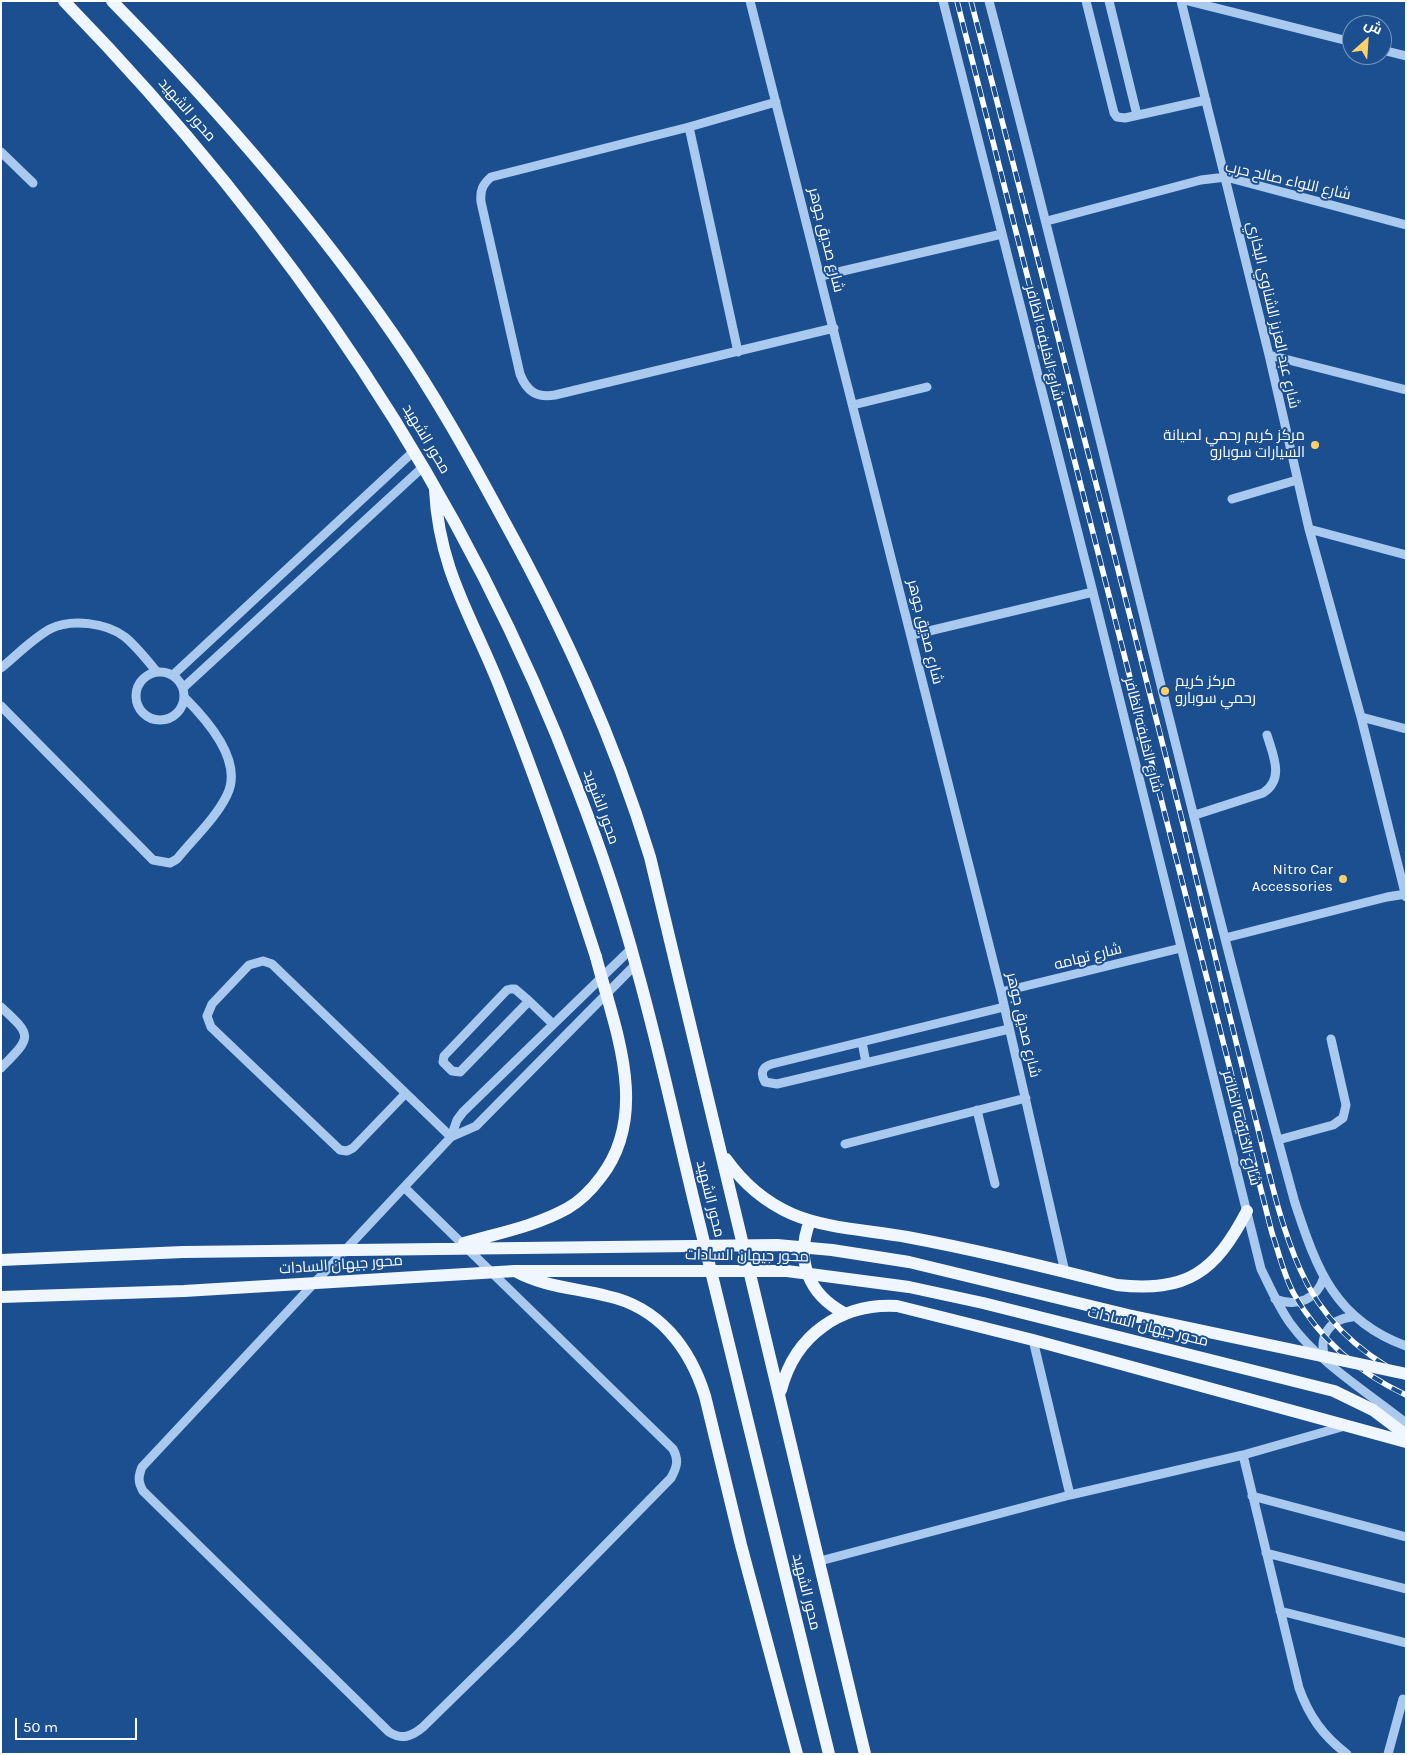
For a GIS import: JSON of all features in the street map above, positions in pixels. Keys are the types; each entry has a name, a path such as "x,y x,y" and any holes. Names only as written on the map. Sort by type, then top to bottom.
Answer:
{"main road":[{"name":"محور الشهيد","path":"64,1 148,90 245,205 279,249 365,371 435,485 498,604 552,725 600,850 636,964 829,1754"},
{"name":"محور الشهيد","path":"112,1 186,80 320,236 394,334 460,438 537,581 585,679 637,814 650,857 723,1154 865,1754"},
{"path":"435,485 439,527 448,568 500,686 533,770 596,957 626,1077 627,1101 624,1125 618,1148 607,1169 590,1191 569,1207 543,1220 446,1248"},
{"path":"723,1154 739,1176 759,1195 792,1214 810,1220 907,1237 1117,1285 1145,1288 1173,1285 1196,1274 1217,1258 1233,1237 1247,1211"},
{"path":"810,1220 803,1244 805,1268 809,1280 824,1300 844,1314"},
{"name":"محور جيهان السادات","path":"1,1260 183,1252 777,1244 909,1262 1128,1315 1406,1374"},
{"path":"515,1271 548,1285 621,1300 654,1318 672,1333 687,1352 698,1374 710,1416 741,1545 798,1754"},
{"name":"محور جيهان السادات","path":"1,1297 184,1291 515,1271 787,1271 839,1276 909,1287 992,1305 1334,1391 1372,1410 1406,1435"},
{"path":"780,1393 790,1364 807,1339 818,1329 844,1314 870,1307 897,1306 1032,1340 1406,1442"}],"street":[{"name":"شارع صديق جوهر","path":"750,1 1001,992 1065,1272"},
{"name":"شارع الخليفه الظافر","path":"942,1 1093,592 1260,1269 1290,1323 1325,1359 1406,1423"},
{"name":"شارع الخليفه الظافر","path":"989,1 1047,221 1225,938 1278,1140 1309,1246 1324,1277 1352,1317 1373,1332 1406,1346"},
{"path":"1086,1 1114,113 1121,118 1206,100"},
{"path":"1109,1 1137,115"},
{"name":"شارع عبد العزيز الشناوي البخاري","path":"1181,1 1269,355 1309,530 1361,717 1406,895"},
{"path":"1188,1 1342,40"},
{"path":"1392,52 1406,56"},
{"path":"776,102 689,128 491,177 484,183 480,192 520,374 524,385 532,394 544,397 555,396 834,328"},
{"path":"689,128 738,352"},
{"path":"1,152 33,183"},
{"name":"شارع اللواء صالح حرب","path":"1047,221 1201,180 1226,178 1406,225"},
{"path":"821,276 1002,234"},
{"path":"1269,355 1406,390"},
{"path":"853,405 928,387"},
{"path":"173,675 414,451"},
{"path":"183,688 424,466"},
{"path":"1232,499 1297,480"},
{"path":"1309,530 1406,555"},
{"path":"912,635 1093,592"},
{"path":"1,668 52,628 69,624 88,624 111,630 124,636 157,672"},
{"path":"157,672 173,675 183,688 184,698 181,709 173,717 163,720 152,719 143,714 137,704 135,693 139,683 146,675 157,672"},
{"path":"1,706 154,860 162,863 177,859 221,806 228,794 231,783 231,771 220,739 209,723 184,698"},
{"path":"1361,717 1406,729"},
{"path":"1194,815 1263,793 1270,789 1276,776 1267,735"},
{"path":"1225,938 1387,897 1406,895"},
{"name":"شارع تهامه","path":"1001,992 1181,948"},
{"path":"451,1138 453,1128 463,1112 631,949"},
{"path":"405,1094 353,1148 340,1150 211,1027 208,1022 209,1010 249,965 256,961 272,964 451,1138"},
{"path":"405,1188 673,1449 677,1457 677,1467 664,1485 501,1651 423,1727 406,1738 397,1737 389,1732 185,1533 143,1491 138,1475 142,1467 451,1138 476,1126 636,964"},
{"path":"528,1002 460,1072 454,1073 444,1064 443,1059 446,1053 507,990 515,989 553,1024"},
{"path":"1,1007 23,1028 26,1035 24,1043 1,1068"},
{"path":"1004,1007 766,1066 762,1077 765,1082 776,1084 1009,1029"},
{"path":"1278,1140 1333,1125 1343,1118 1346,1105 1331,1039"},
{"path":"862,1042 866,1063"},
{"path":"845,1144 1026,1098"},
{"path":"977,1110 995,1184"},
{"path":"1275,1299 1291,1303 1307,1300 1320,1290 1324,1277"},
{"path":"1325,1359 1322,1342 1329,1326 1344,1318 1352,1317"},
{"path":"1032,1340 1070,1495"},
{"path":"820,1561 1070,1495 1243,1455 1347,1425"},
{"path":"1243,1455 1280,1611 1305,1704 1322,1732 1346,1754"},
{"path":"1252,1496 1406,1537"},
{"path":"1266,1553 1406,1589"},
{"path":"1280,1611 1406,1643"},
{"path":"1388,1754 1403,1699"}],"railway":[{"path":"957,1 1272,1233 1287,1280 1304,1311 1342,1354 1372,1376 1406,1395"},
{"path":"971,1 1158,725 1280,1215 1300,1269 1309,1287 1330,1318 1357,1345 1406,1377"}],"place":[{"name":"مركز كريم رحمي لصيانة السيارات سوبارو","path":"1315,445"},
{"name":"مركز كريم رحمي سوبارو","path":"1165,691"},
{"name":"Nitro Car Accessories","path":"1343,879"}]}
